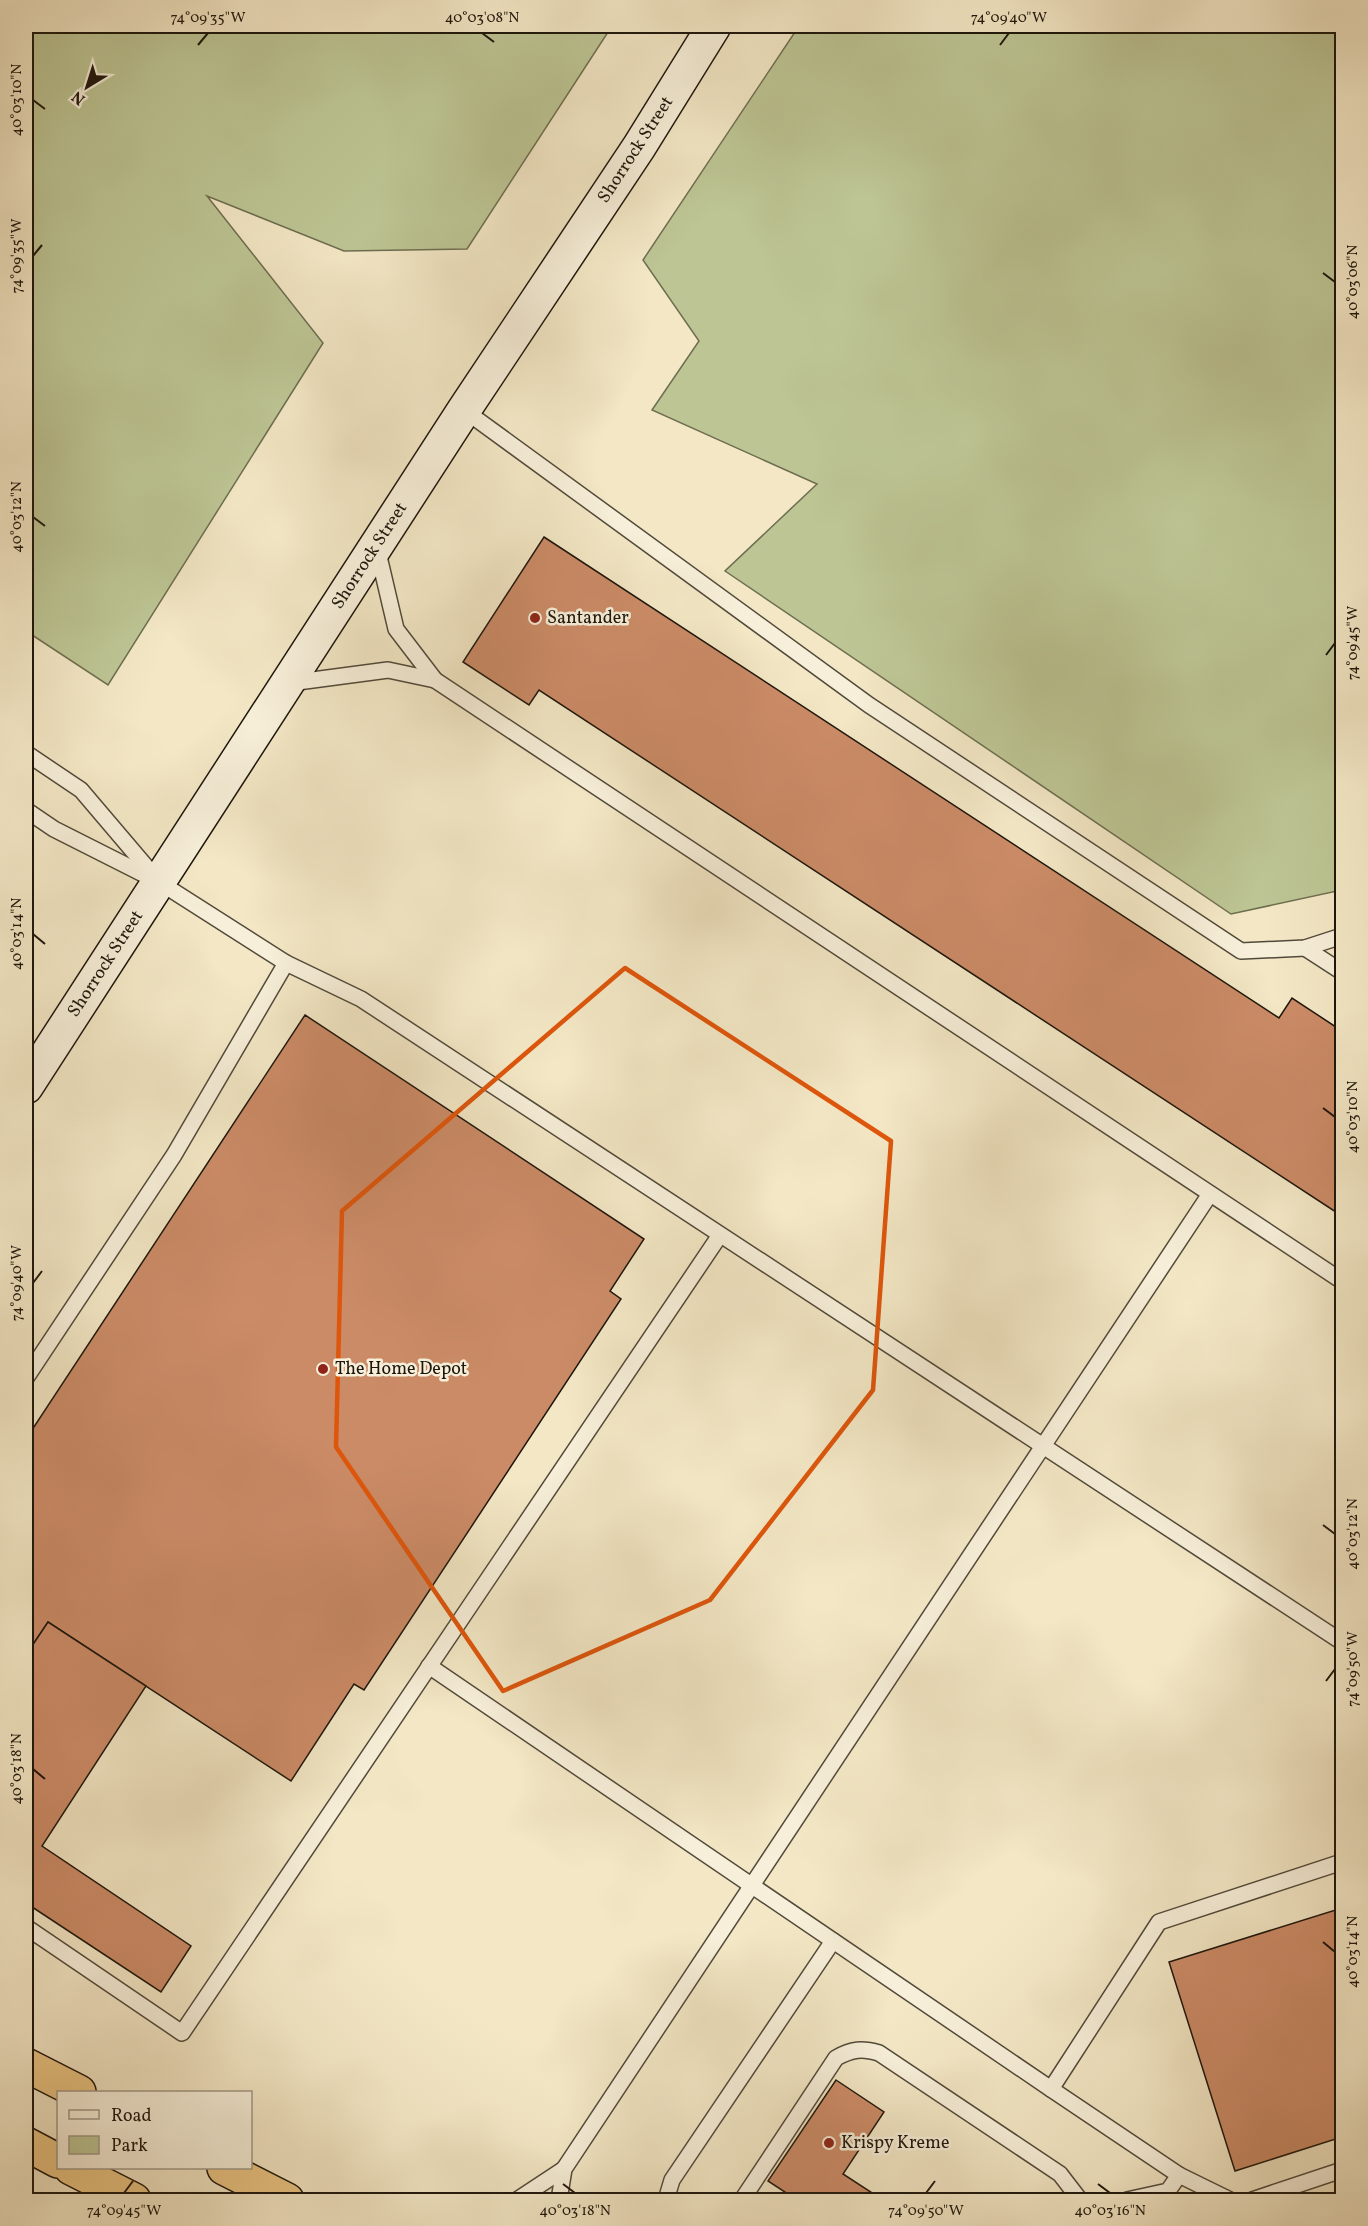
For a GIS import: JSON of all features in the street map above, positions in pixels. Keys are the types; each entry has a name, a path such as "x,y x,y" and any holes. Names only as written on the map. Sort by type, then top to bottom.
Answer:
{"highway":[{"path":"26,2065 77,2091"},
{"path":"26,2144 57,2160"},
{"path":"73,2169 134,2200"},
{"path":"226,2169 287,2200"}],"main road":[{"name":"Shorrock Street","path":"26,1087 464,410 648,134 714,26"}],"lane":[{"path":"464,410 869,705 1241,951 1305,948 1342,936"},
{"path":"376,545 396,629 435,681 1342,1281"},
{"path":"287,683 388,670 435,681"},
{"path":"26,753 81,790 159,882"},
{"path":"26,810 54,829 159,882 286,963 361,999 1342,1642"},
{"path":"1305,948 1342,972"},
{"path":"26,1378 174,1155 286,963"},
{"path":"517,2200 564,2169 1210,1194"},
{"path":"26,1928 182,2033 720,1235"},
{"path":"429,1666 1179,2175 1230,2200"},
{"path":"1051,2088 1159,1922 1342,1862"},
{"path":"666,2200 672,2180 833,1941"},
{"path":"742,2200 836,2058 850,2050 865,2049 879,2053 1060,2174 1080,2200"},
{"path":"559,2200 564,2169"},
{"path":"1252,2200 1342,2170"},
{"path":"1127,2200 1168,2191 1179,2175"}],"highlighted area":[{"path":"625,968 891,1141 873,1390 710,1600 503,1691 336,1447 342,1211"}],"green space":[{"path":"26,26 612,26 467,249 344,251 207,196 323,343 108,685 26,631"},
{"path":"799,26 1342,26 1342,890 1231,914 725,571 817,484 652,410 699,341 643,260"}],"building":[{"path":"544,537 1279,1018 1292,998 1342,1031 1342,1216 539,690 529,705 463,662"},
{"name":"The Home Depot","path":"305,1015 644,1239 610,1291 621,1299 364,1690 354,1684 291,1781 48,1622 26,1655 26,1439"},
{"path":"48,1622 146,1686 42,1846 191,1946 161,1992 26,1903 26,1655"},
{"path":"1342,1908 1342,2137 1235,2171 1169,1962"},
{"name":"Krispy Kreme","path":"836,2080 884,2112 843,2174 883,2200 797,2200 768,2181"}],"place":[{"name":"Santander","path":"535,618"},
{"name":"The Home Depot","path":"323,1369"},
{"name":"Krispy Kreme","path":"829,2143"}]}
